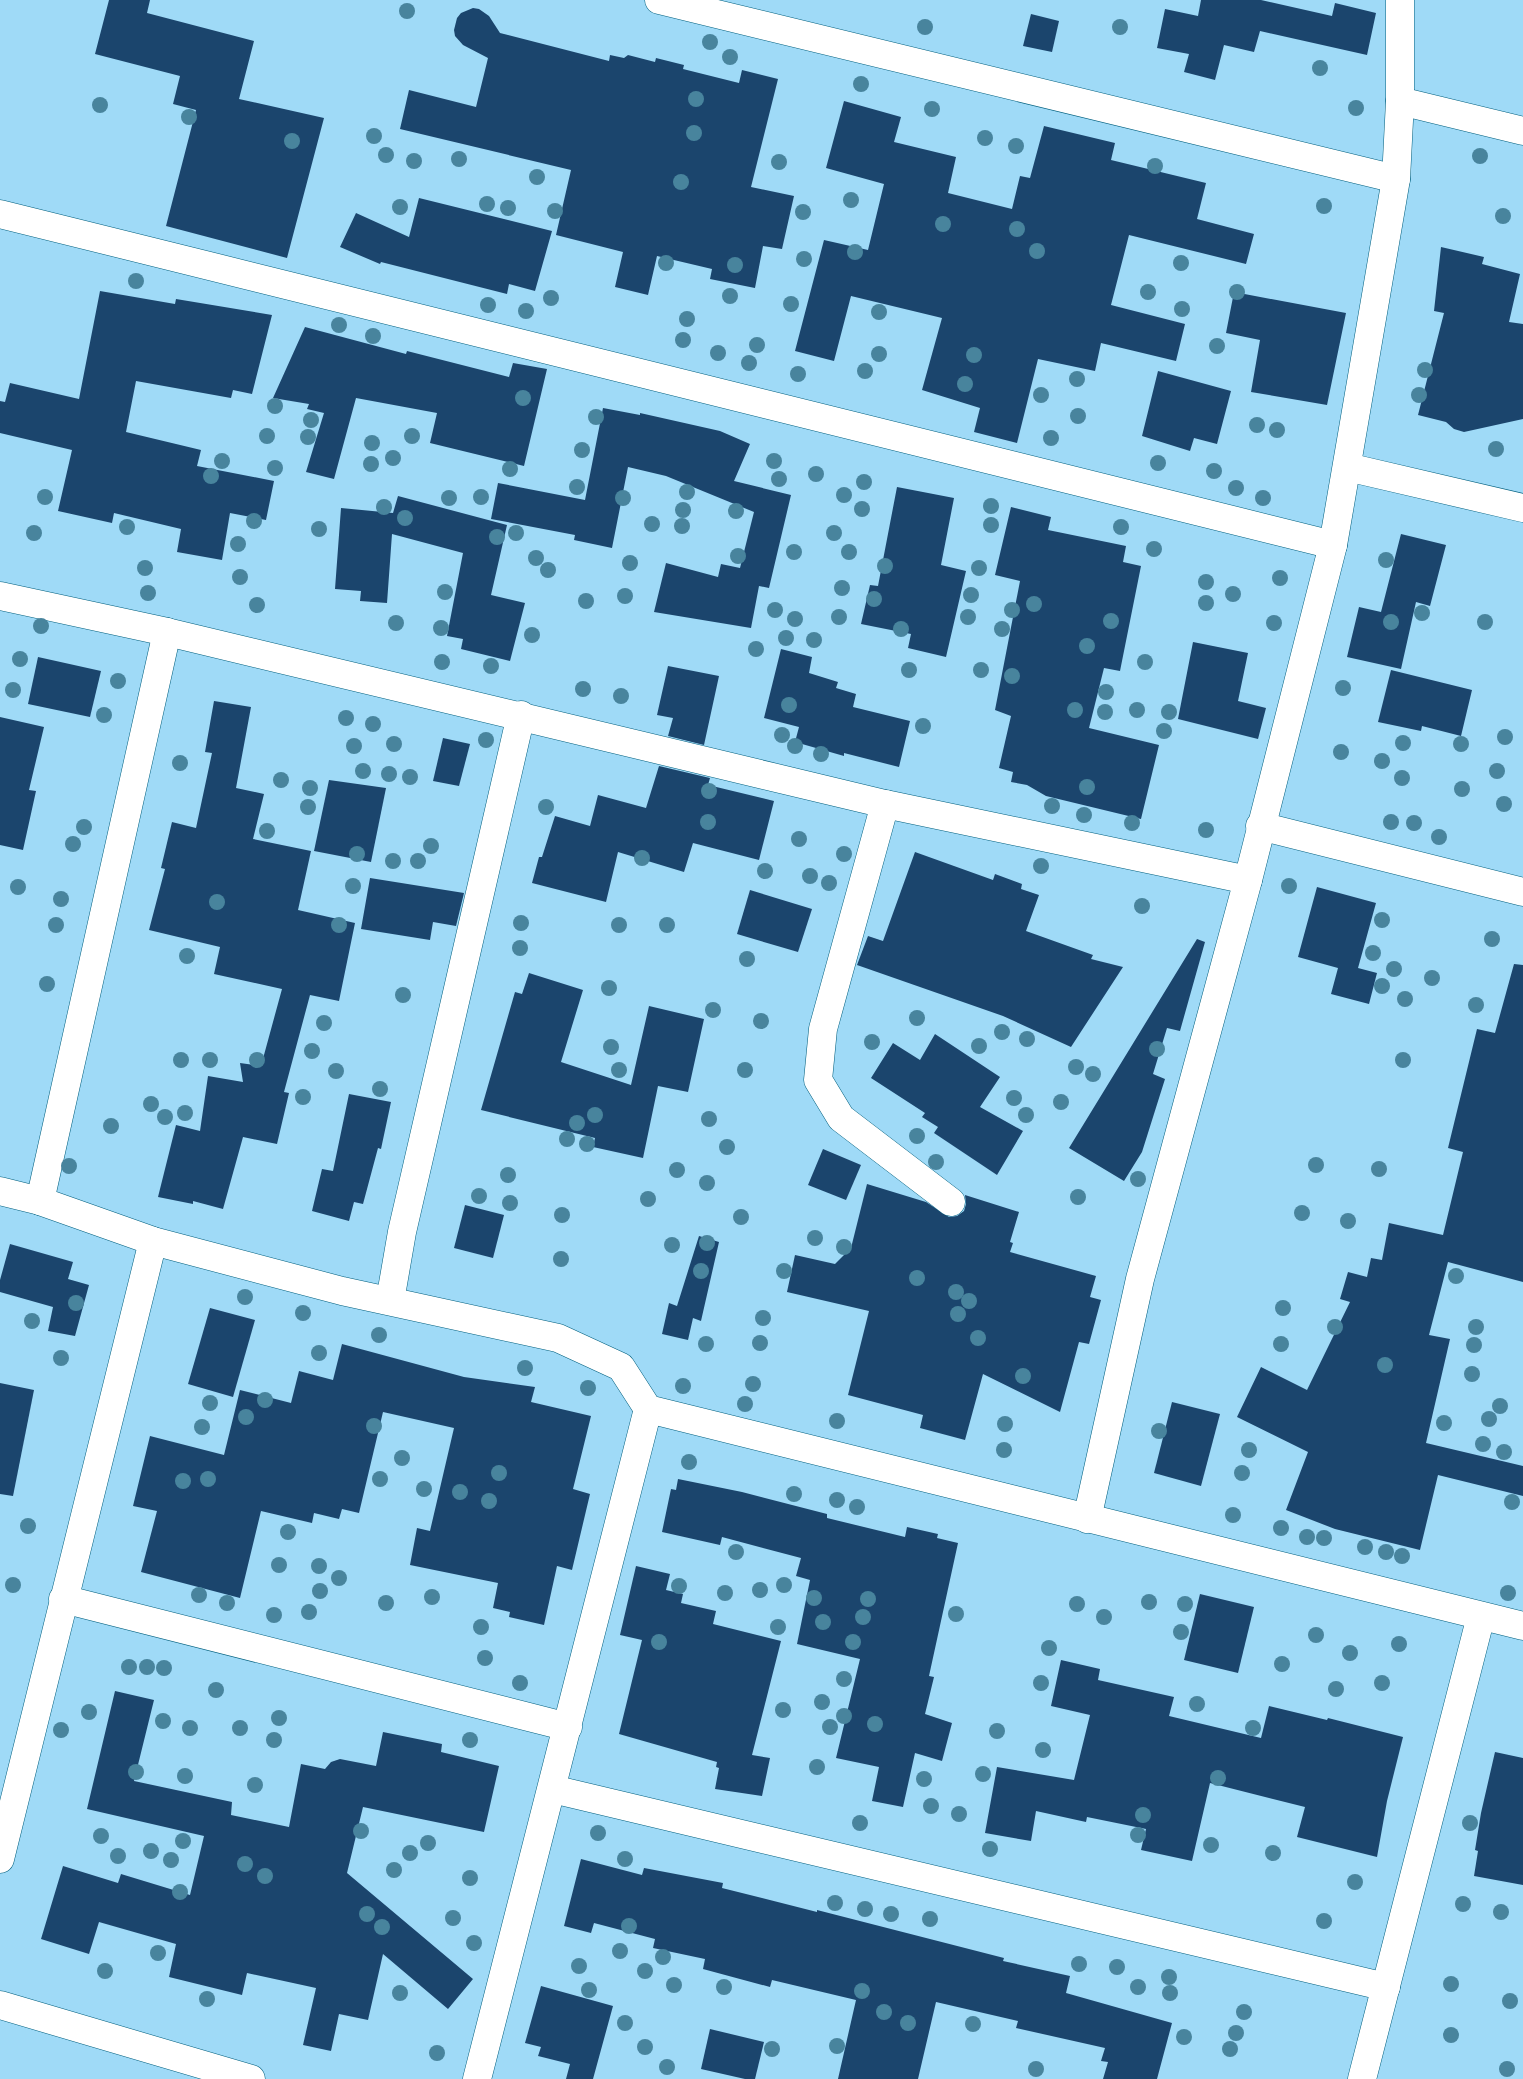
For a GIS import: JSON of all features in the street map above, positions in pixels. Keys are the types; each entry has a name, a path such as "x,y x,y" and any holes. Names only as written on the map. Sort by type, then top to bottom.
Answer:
{"street":[{"path":"659,0 1396,180"},
{"path":"1087,1519 1140,1279 1248,880 1260,826 1333,545 1396,180 1400,101 1400,0"},
{"path":"1400,101 1523,131"},
{"path":"0,214 1333,545"},
{"path":"1347,467 1523,508"},
{"path":"0,596 168,632 521,715 885,804 1248,880"},
{"path":"40,1201 168,632"},
{"path":"390,1301 402,1232 521,715"},
{"path":"885,804 823,1029 818,1080 842,1118 952,1202"},
{"path":"1260,826 1523,892"},
{"path":"0,1191 40,1201 153,1241 342,1291 558,1338 621,1367 648,1409 1523,1626"},
{"path":"0,1859 153,1241"},
{"path":"477,2079 648,1409"},
{"path":"63,1599 568,1727"},
{"path":"1362,2079 1480,1616"},
{"path":"552,1789 1386,1987"},
{"path":"0,2005 250,2079"}],"building":[{"path":"109,0 150,0 147,13 254,41 239,99 324,118 287,258 166,226 196,110 173,104 180,76 95,54"},
{"path":"1201,0 1261,0 1332,16 1335,3 1376,13 1367,55 1260,31 1254,52 1224,45 1215,80 1184,72 1189,54 1157,48 1165,9 1198,16"},
{"path":"473,8 479,9 489,16 500,33 609,61 610,55 624,58 628,55 655,62 656,58 684,65 683,69 739,83 742,70 778,79 751,187 794,196 782,249 763,246 755,288 710,279 712,269 657,256 648,295 615,287 623,252 556,235 571,170 400,129 409,90 476,107 488,58 463,45 455,36 454,30 457,18 461,13"},
{"path":"1031,14 1059,21 1052,52 1023,46"},
{"path":"844,101 901,117 894,142 956,157 948,193 1012,209 1020,176 1030,178 1044,126 1115,143 1111,160 1206,183 1197,219 1254,234 1246,264 1129,235 1111,305 1185,324 1176,361 1101,343 1095,371 1038,359 1017,443 974,432 980,408 922,390 942,318 851,296 834,361 795,351 824,240 868,250 884,184 826,168"},
{"path":"419,198 552,231 535,291 509,284 507,294 381,262 380,264 340,247 356,213 409,237"},
{"path":"1441,247 1484,257 1482,264 1520,274 1509,322 1523,324 1523,419 1464,432 1454,429 1446,422 1418,415 1444,313 1434,311"},
{"path":"100,291 175,304 176,299 272,315 252,394 233,390 231,398 136,381 126,432 201,450 197,466 274,481 266,520 230,513 222,560 177,552 181,529 114,513 112,523 58,511 72,450 0,433 0,401 5,402 10,383 79,399"},
{"path":"1234,292 1346,313 1327,405 1251,392 1260,340 1226,333"},
{"path":"305,327 406,354 407,351 509,377 513,363 547,369 524,466 430,443 437,413 356,398 334,479 306,472 324,413 307,409 309,404 273,398"},
{"path":"1158,371 1231,391 1217,444 1194,438 1190,451 1142,436"},
{"path":"603,408 640,415 640,413 720,431 750,444 734,481 791,495 769,588 759,586 751,628 654,612 666,563 718,577 721,564 740,568 754,512 666,476 628,467 612,548 574,540 575,535 491,519 498,483 585,500"},
{"path":"897,487 954,498 941,565 966,571 946,657 908,648 911,634 861,624 870,585 878,586"},
{"path":"398,496 507,525 491,595 525,603 510,661 461,649 463,639 447,636 463,553 392,534 387,603 360,601 361,591 335,589 341,508 393,513"},
{"path":"1011,507 1051,517 1048,530 1126,546 1123,562 1141,566 1120,671 1104,668 1089,728 1159,745 1141,819 1046,796 1027,785 1011,782 1013,772 999,768 1011,716 995,710 1020,581 995,575"},
{"path":"1401,534 1446,545 1430,606 1416,602 1401,669 1347,657 1359,607 1381,612"},
{"path":"1193,642 1248,653 1238,701 1266,708 1258,739 1178,719"},
{"path":"781,649 812,657 809,673 838,682 836,688 856,694 853,707 910,721 899,767 844,753 844,756 795,742 799,727 764,718"},
{"path":"38,657 101,671 90,717 28,704"},
{"path":"668,666 719,676 704,745 668,736 673,718 657,715"},
{"path":"1391,670 1472,690 1461,736 1422,726 1421,731 1378,722"},
{"path":"214,701 251,707 236,788 264,794 253,839 311,851 298,910 355,923 339,1001 310,995 284,1092 289,1093 277,1144 243,1137 223,1209 193,1201 193,1204 158,1197 176,1125 200,1131 208,1076 243,1082 240,1063 261,1066 282,989 214,974 220,947 149,930 165,869 161,868 172,822 196,828 212,753 205,752"},
{"path":"0,717 44,727 29,790 36,791 23,850 0,845"},
{"path":"443,738 470,744 459,786 433,781"},
{"path":"659,766 710,778 708,785 774,801 759,860 693,843 684,872 618,852 606,902 532,883 539,857 542,857 555,816 590,826 598,795 646,808"},
{"path":"329,780 386,788 371,862 314,851"},
{"path":"915,852 993,880 995,874 1022,884 1021,889 1039,895 1026,931 1093,955 1091,959 1123,967 1071,1047 1003,1016 857,965 868,936 883,941"},
{"path":"370,878 464,893 456,926 433,922 430,940 361,929"},
{"path":"1317,887 1376,903 1358,968 1377,973 1369,1004 1331,994 1338,968 1298,957"},
{"path":"750,890 812,909 798,952 737,934"},
{"path":"1197,939 1205,942 1180,1031 1167,1028 1153,1074 1165,1079 1142,1152 1124,1181 1069,1148"},
{"path":"1514,964 1523,965 1523,1282 1448,1262 1429,1335 1450,1339 1426,1443 1523,1466 1523,1496 1438,1475 1420,1550 1335,1529 1286,1510 1308,1452 1237,1417 1261,1367 1307,1390 1350,1302 1340,1299 1348,1272 1367,1277 1371,1258 1382,1260 1389,1223 1443,1235 1463,1152 1448,1148 1477,1029 1495,1033"},
{"path":"529,973 583,990 561,1062 631,1085 649,1006 704,1019 688,1092 658,1086 643,1158 593,1147 595,1138 481,1110 515,992 522,994"},
{"path":"935,1034 1000,1077 980,1107 1023,1131 997,1175 934,1133 938,1127 922,1117 925,1113 871,1078 893,1043 920,1060"},
{"path":"349,1094 391,1102 381,1149 378,1148 363,1204 354,1202 349,1221 312,1211 322,1169 333,1171"},
{"path":"823,1149 861,1165 846,1200 808,1185"},
{"path":"867,1184 926,1202 949,1217 957,1216 964,1211 966,1204 965,1195 1019,1212 1010,1242 1013,1243 1010,1252 1096,1276 1090,1297 1101,1300 1089,1344 1079,1342 1060,1412 983,1374 965,1440 920,1428 923,1415 848,1395 869,1311 787,1292 795,1255 835,1264 851,1248"},
{"path":"465,1205 504,1215 493,1258 454,1248"},
{"path":"699,1236 719,1242 701,1321 693,1318 688,1340 662,1334 669,1303 677,1306"},
{"path":"10,1244 73,1262 68,1279 89,1285 75,1336 48,1331 53,1307 0,1292 0,1280"},
{"path":"210,1308 255,1320 233,1397 188,1384"},
{"path":"342,1344 464,1377 535,1387 531,1402 591,1416 573,1489 590,1494 572,1570 557,1566 544,1625 509,1617 510,1612 493,1608 498,1583 410,1565 417,1528 430,1531 454,1428 383,1412 359,1513 342,1509 339,1519 314,1513 312,1523 261,1511 240,1598 141,1572 157,1511 133,1506 150,1436 224,1455 240,1390 291,1403 299,1371 333,1380"},
{"path":"0,1383 34,1390 13,1496 0,1494"},
{"path":"1172,1402 1220,1414 1201,1486 1154,1473"},
{"path":"678,1479 742,1492 827,1514 827,1518 905,1537 907,1527 938,1534 937,1538 958,1543 929,1676 934,1677 925,1714 952,1723 942,1761 915,1753 903,1807 872,1801 879,1767 836,1758 860,1659 797,1644 810,1580 796,1576 801,1558 722,1537 720,1545 662,1532 671,1489 676,1490"},
{"path":"636,1566 670,1574 666,1590 683,1594 681,1603 716,1611 713,1624 781,1641 752,1755 770,1758 762,1796 715,1789 719,1768 716,1767 717,1762 619,1734 642,1640 620,1635"},
{"path":"1200,1594 1254,1607 1238,1673 1184,1660"},
{"path":"1061,1660 1100,1669 1098,1680 1174,1697 1169,1716 1261,1738 1269,1706 1327,1720 1328,1718 1403,1737 1387,1801 1377,1857 1297,1837 1305,1807 1210,1783 1192,1861 1141,1850 1146,1829 1087,1817 1086,1822 1036,1811 1031,1841 985,1833 997,1767 1074,1780 1090,1715 1051,1706"},
{"path":"115,1691 154,1700 134,1781 232,1802 231,1815 289,1827 301,1764 325,1769 331,1762 340,1759 376,1766 383,1732 442,1744 441,1752 499,1766 484,1832 363,1807 347,1873 473,1979 448,2009 383,1954 368,2020 339,2014 331,2051 303,2045 316,1988 247,1973 242,1995 169,1977 176,1944 99,1922 89,1954 41,1939 63,1866 118,1883 121,1874 190,1895 204,1836 87,1809"},
{"path":"1495,1752 1523,1758 1523,1885 1474,1876 1478,1851 1475,1850 1481,1813"},
{"path":"581,1859 642,1875 644,1868 723,1883 722,1888 817,1912 817,1910 1004,1958 1003,1961 1070,1976 1066,1993 1172,2023 1157,2079 1103,2079 1108,2062 1101,2061 1105,2048 1016,2028 1018,2021 936,2002 918,2079 838,2079 856,2000 772,1980 770,1987 703,1969 705,1959 653,1948 655,1939 594,1923 591,1933 564,1926"},
{"path":"541,1986 613,2006 593,2079 566,2079 570,2064 538,2056 541,2047 525,2043"},
{"path":"710,2029 764,2042 755,2079 745,2079 701,2069"}]}
